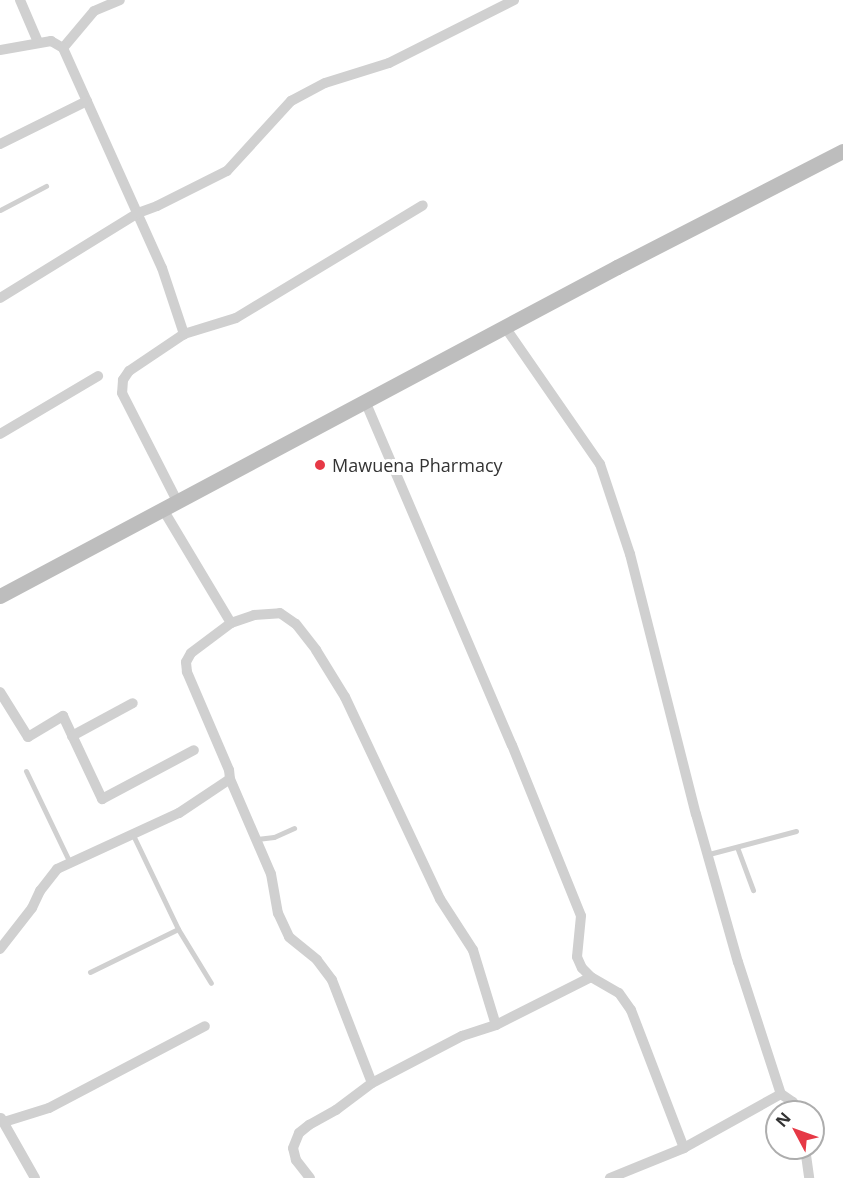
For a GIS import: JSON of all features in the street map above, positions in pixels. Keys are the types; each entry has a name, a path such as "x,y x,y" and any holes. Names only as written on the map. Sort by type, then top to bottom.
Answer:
{"main road":[{"path":"1,593 164,511 365,401 843,151"}],"street":[{"path":"20,0 38,42"},
{"path":"63,48 94,11 120,0"},
{"path":"0,298 138,213 227,171 291,101 325,83 389,63 513,0"},
{"path":"0,50 51,41 63,48 162,268 184,334"},
{"path":"0,144 87,101"},
{"path":"178,503 122,393 123,380 129,371 184,334 236,318 423,205"},
{"path":"506,327 600,464 630,554 690,792 738,962 781,1094 790,1100"},
{"path":"0,434 98,376"},
{"path":"365,401 581,916 577,957 582,968 591,977 619,993 631,1010 684,1148"},
{"path":"164,511 231,623"},
{"path":"372,1083 332,980 316,960 289,937 278,913 272,874 230,779 229,770 187,672 186,662 191,653 231,623 254,615 280,613 296,624 316,650 345,697 440,899 473,950 496,1025"},
{"path":"0,692 28,736 63,716 102,799 194,750"},
{"path":"72,736 134,703"},
{"path":"0,949 32,908 40,891 57,869 179,813 230,779"},
{"path":"310,1178 296,1160 293,1148 299,1133 372,1083 462,1036 496,1025 591,977"},
{"path":"35,1178 2,1119 49,1108 205,1026"},
{"path":"610,1178 684,1148 781,1094"},
{"path":"807,1160 809,1178"}],"lane":[{"path":"0,210 46,186"},
{"path":"26,771 70,863"},
{"path":"257,839 274,837 294,828"},
{"path":"709,854 796,831"},
{"path":"133,835 178,929 211,983"},
{"path":"738,847 753,890"},
{"path":"90,972 178,929"}],"place":[{"name":"Mawuena Pharmacy","path":"320,465"}]}
